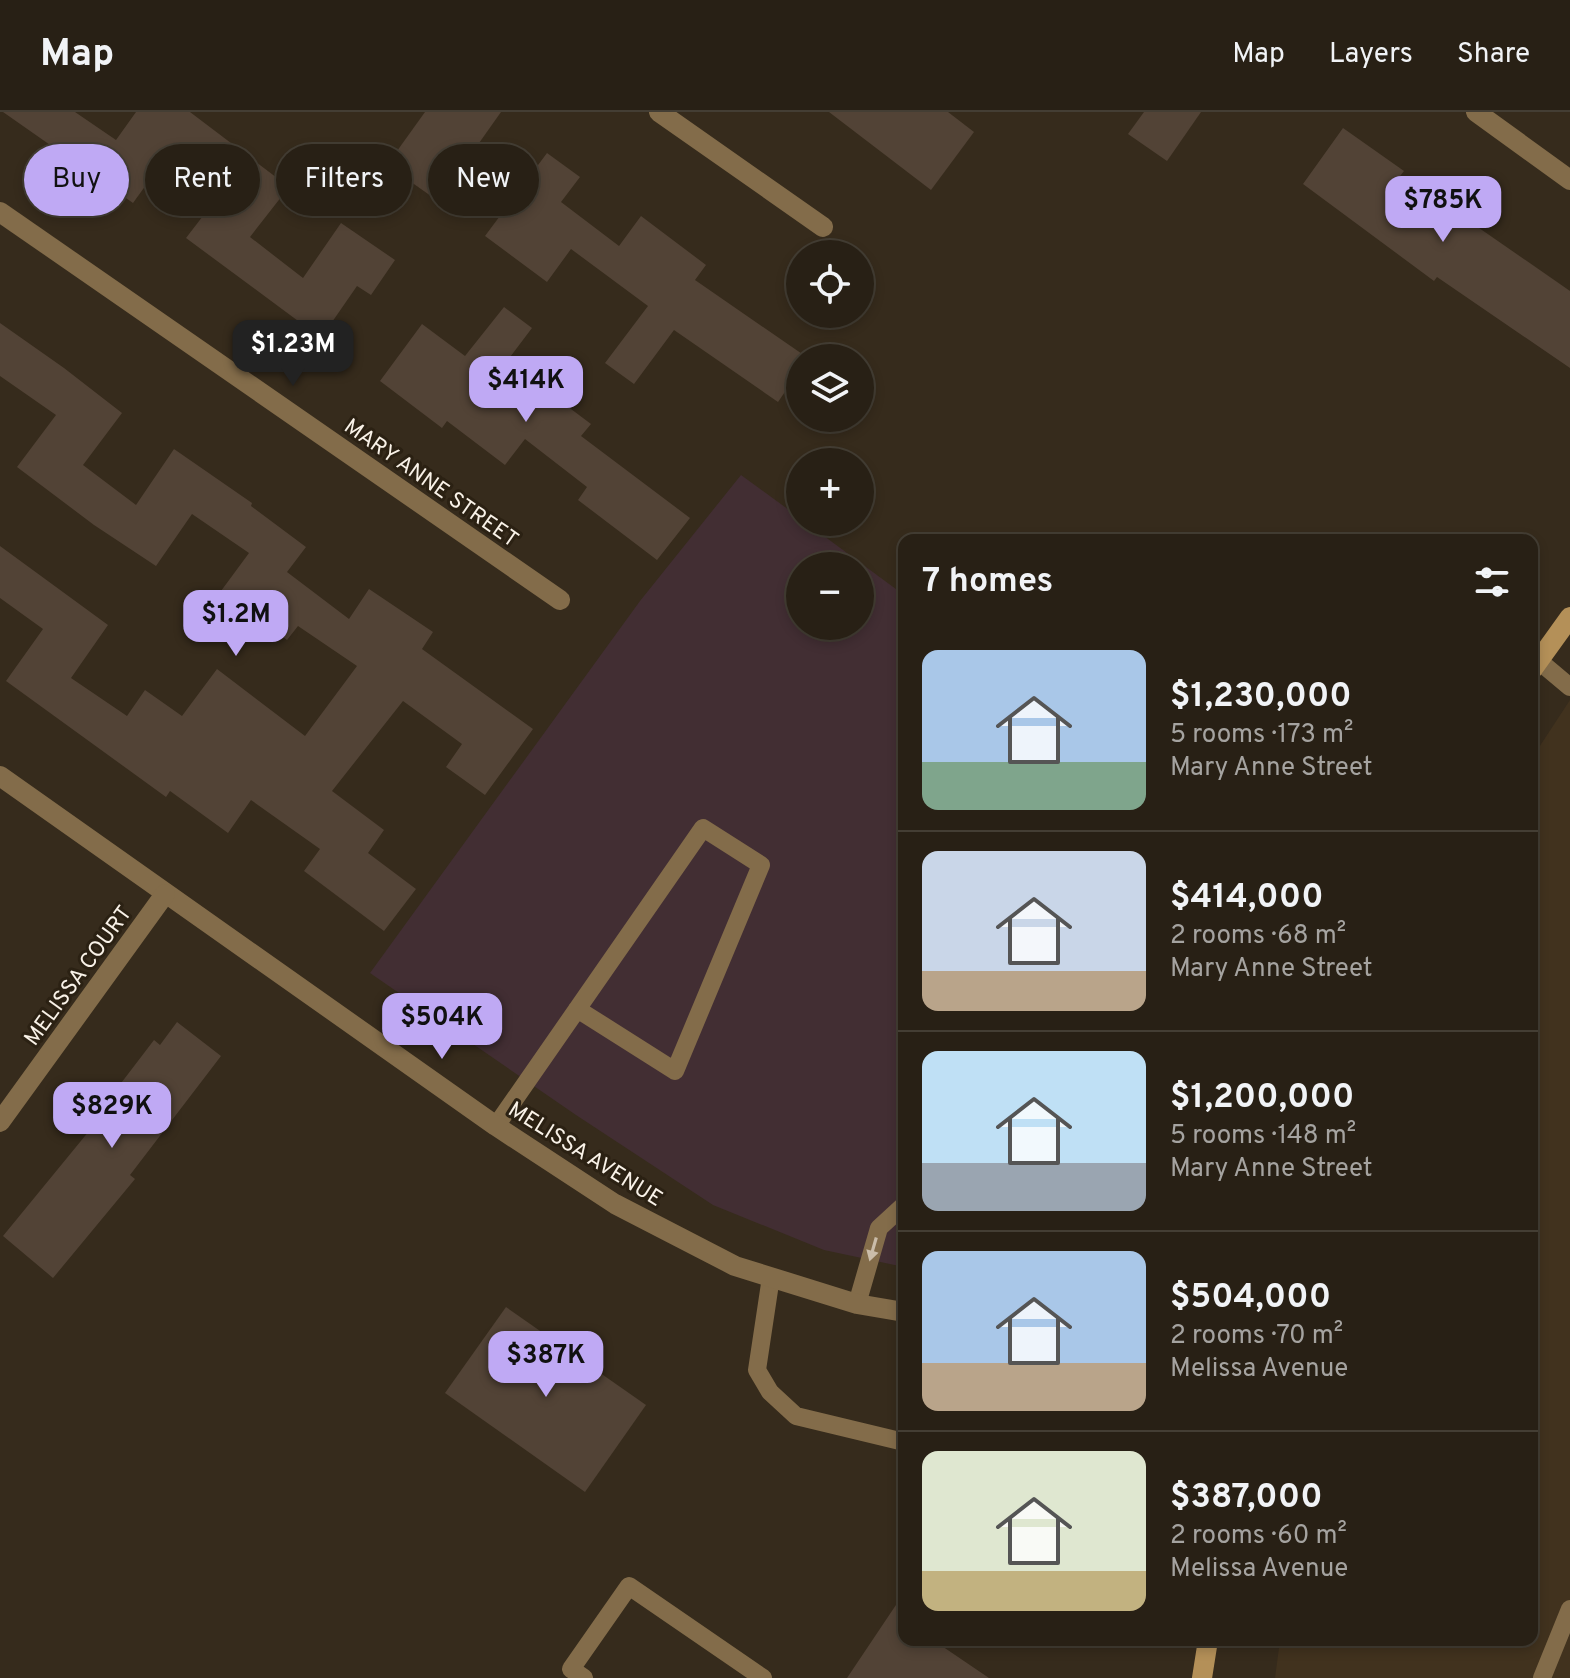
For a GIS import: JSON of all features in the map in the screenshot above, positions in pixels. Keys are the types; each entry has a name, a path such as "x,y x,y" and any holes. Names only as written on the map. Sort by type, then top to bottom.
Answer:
{"main road":[{"path":"1538,662 1570,617"},
{"path":"1202,1678 1207,1646"}],"street":[{"path":"659,112 823,227"},
{"path":"1476,112 1570,180"},
{"name":"MARY ANNE STREET","path":"0,212 560,600"},
{"name":"MELISSA AVENUE","path":"0,776 496,1126 615,1204 735,1266 857,1304 898,1311"},
{"name":"MELISSA COURT","path":"0,1122 165,894"}],"lane":[{"path":"1538,668 1570,687"},
{"path":"496,1126 577,1009 703,828 761,865 675,1071 577,1009"},
{"path":"857,1304 879,1228 898,1211"},
{"path":"771,1277 757,1370 770,1392 796,1416 898,1441"},
{"path":"584,1678 571,1669 629,1586 763,1678"},
{"path":"1542,1678 1570,1609"}],"shaded area":[{"path":"741,475 786,508 786,536 824,536 846,552 786,552 786,640 874,640 874,573 898,591 898,1266 824,1250 713,1205 370,973 640,601"},
{"path":"1570,700 1570,1678 1275,1678 1279,1646 1538,1646 1538,749"}],"building":[{"path":"3,112 75,112 116,140 136,112 190,112 232,144 145,144 145,186 133,203 129,200 129,144 49,144"},
{"path":"425,112 501,112 478,144 428,144 428,194 412,183 412,144 402,144"},
{"path":"829,112 948,112 974,132 931,190"},
{"path":"1144,112 1201,112 1167,161 1128,134"},
{"path":"1343,128 1404,171 1397,180 1464,228 1469,221 1570,291 1570,368 1437,277 1434,281 1303,184"},
{"path":"547,153 580,177 561,202 619,246 641,216 706,265 695,280 788,344 786,390 778,402 674,330 634,384 605,363 648,306 571,249 547,282 485,236 500,216 539,216 539,164"},
{"path":"260,165 276,177 276,204 250,237 303,278 341,223 395,260 371,295 357,286 321,338 186,238 203,216 260,216"},
{"path":"504,307 532,328 507,361 591,424 581,436 690,518 657,560 578,500 587,487 525,439 505,465 447,421 442,428 380,381 422,324 465,356"},
{"path":"0,323 122,413 83,465 136,505 174,449 252,503 251,506 306,547 287,572 349,619 369,589 433,632 422,649 533,729 485,795 446,767 462,744 403,701 332,791 384,830 368,853 416,889 384,931 304,871 320,849 251,800 228,833 170,791 166,797 6,681 43,629 0,598 0,546 108,625 71,678 127,716 145,690 182,716 217,669 305,736 357,666 298,626 287,640 221,591 249,553 192,514 156,566 94,525 17,467 56,415 0,376"},
{"path":"177,1022 221,1056 130,1175 135,1179 53,1278 3,1236 103,1114 99,1112 154,1040 160,1045"},
{"path":"506,1307 646,1405 585,1492 445,1393"},
{"path":"898,1602 898,1646 942,1646 989,1678 847,1678"}]}
